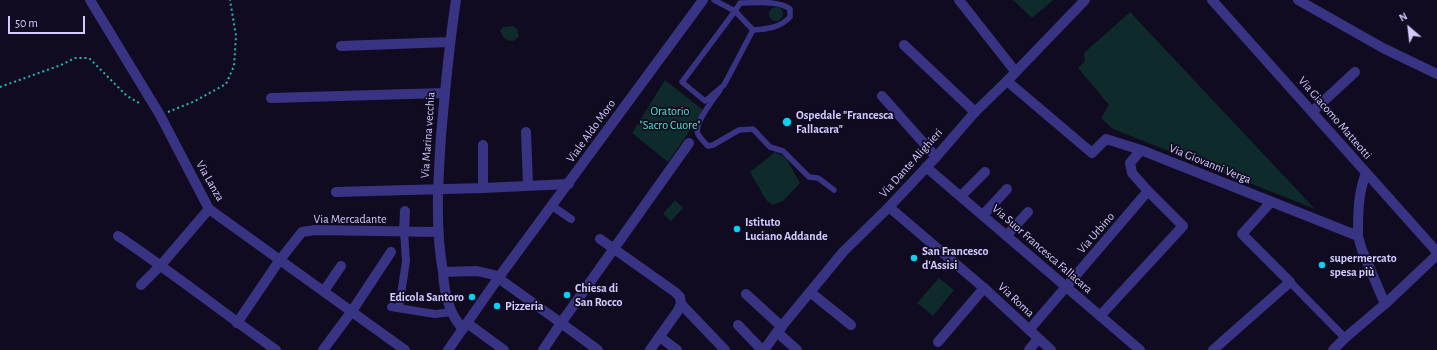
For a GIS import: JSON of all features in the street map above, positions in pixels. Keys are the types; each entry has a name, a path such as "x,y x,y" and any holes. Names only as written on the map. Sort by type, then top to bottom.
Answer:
{"street":[{"name":"Via Lanza","path":"90,0 160,115 210,209 279,261 324,291 405,350"},
{"name":"Via Marina vecchia","path":"456,0 449,42 444,92 437,189 438,232 444,286 452,312 458,324 465,326"},
{"name":"Viale Aldo Moro","path":"448,350 703,0"},
{"path":"959,0 1015,71"},
{"name":"Via Dante Alighieri","path":"764,350 843,252 889,207 936,157 974,112 1007,81 1085,0"},
{"name":"Via Giacomo Matteotti","path":"1212,0 1313,111 1437,253"},
{"path":"1298,0 1383,48 1437,74"},
{"path":"342,46 449,42"},
{"path":"904,45 974,112"},
{"path":"1313,111 1355,72"},
{"name":"Via Giovanni Verga","path":"1007,81 1092,153 1106,139 1141,150 1358,236"},
{"path":"270,98 444,92"},
{"path":"882,96 936,157"},
{"path":"526,132 528,186"},
{"path":"542,350 689,143"},
{"path":"482,145 483,188"},
{"path":"1100,316 1184,226 1132,173 1130,163 1141,150"},
{"name":"Via Suor Francesca Fallacara","path":"926,167 1140,350"},
{"path":"961,196 985,172"},
{"path":"1366,173 1358,202 1358,236 1362,250 1385,304"},
{"path":"336,192 569,184"},
{"path":"983,215 1007,190"},
{"name":"Via Urbino","path":"1029,330 1148,191"},
{"path":"1271,202 1242,234 1345,338"},
{"path":"552,206 571,219"},
{"name":"Via Roma","path":"889,207 984,288 1051,350"},
{"path":"141,285 161,265 210,209"},
{"path":"405,211 404,232 406,261 395,308 435,314 452,312"},
{"path":"1007,235 1028,212"},
{"name":"Via Mercadante","path":"237,323 279,261 302,232 315,230 438,232"},
{"path":"118,236 161,265 237,323 276,350"},
{"path":"600,239 680,297 681,304 677,312 650,350"},
{"path":"323,350 352,311 391,252 405,251"},
{"path":"1333,350 1385,304 1437,253"},
{"path":"324,291 341,266"},
{"path":"443,272 477,271 494,275 598,350"},
{"path":"1213,350 1290,282"},
{"path":"938,342 984,288"},
{"path":"810,292 851,325"},
{"path":"746,294 780,329 797,350"},
{"path":"681,304 725,350"},
{"path":"738,325 764,350"},
{"path":"465,326 504,350"},
{"path":"660,337 677,350"},
{"path":"1029,350 1038,339"}],"lane":[{"path":"714,0 735,11 753,30 767,29 785,23 790,17 790,9 784,4 776,2 739,1 735,11 682,82 705,101 724,85"},
{"path":"753,30 724,85 701,118 697,129 698,135 708,146 713,145 739,130 753,129 770,146 783,151 809,177 818,178 834,190"}],"green space":[{"path":"1013,0 1053,0 1032,18"},
{"path":"776,7 781,9 783,14 781,19 776,21 771,19 769,14 771,9"},
{"path":"1130,12 1315,209 1113,129 1101,118 1109,105 1078,68 1085,61 1084,53"},
{"path":"514,26 517,29 519,36 514,41 507,40 500,31 503,27"},
{"name":"Oratorio \"Sacro Cuore\"","path":"665,80 704,111 668,162 632,133"},
{"path":"775,152 786,158 800,183 783,201 773,205 766,200 750,172"},
{"path":"675,200 683,208 671,221 663,214"},
{"path":"939,278 954,290 933,316 917,303"}],"place":[{"name":"Ospedale \"Francesca Fallacara\"","path":"787,122"},
{"name":"Istituto Luciano Addande","path":"737,229"},
{"name":"San Francesco d'Assisi","path":"914,258"},
{"name":"supermercato spesa più","path":"1322,265"},
{"name":"Chiesa di San Rocco","path":"567,295"},
{"name":"Edicola Santoro","path":"472,297"},
{"name":"Pizzeria","path":"497,306"}]}
